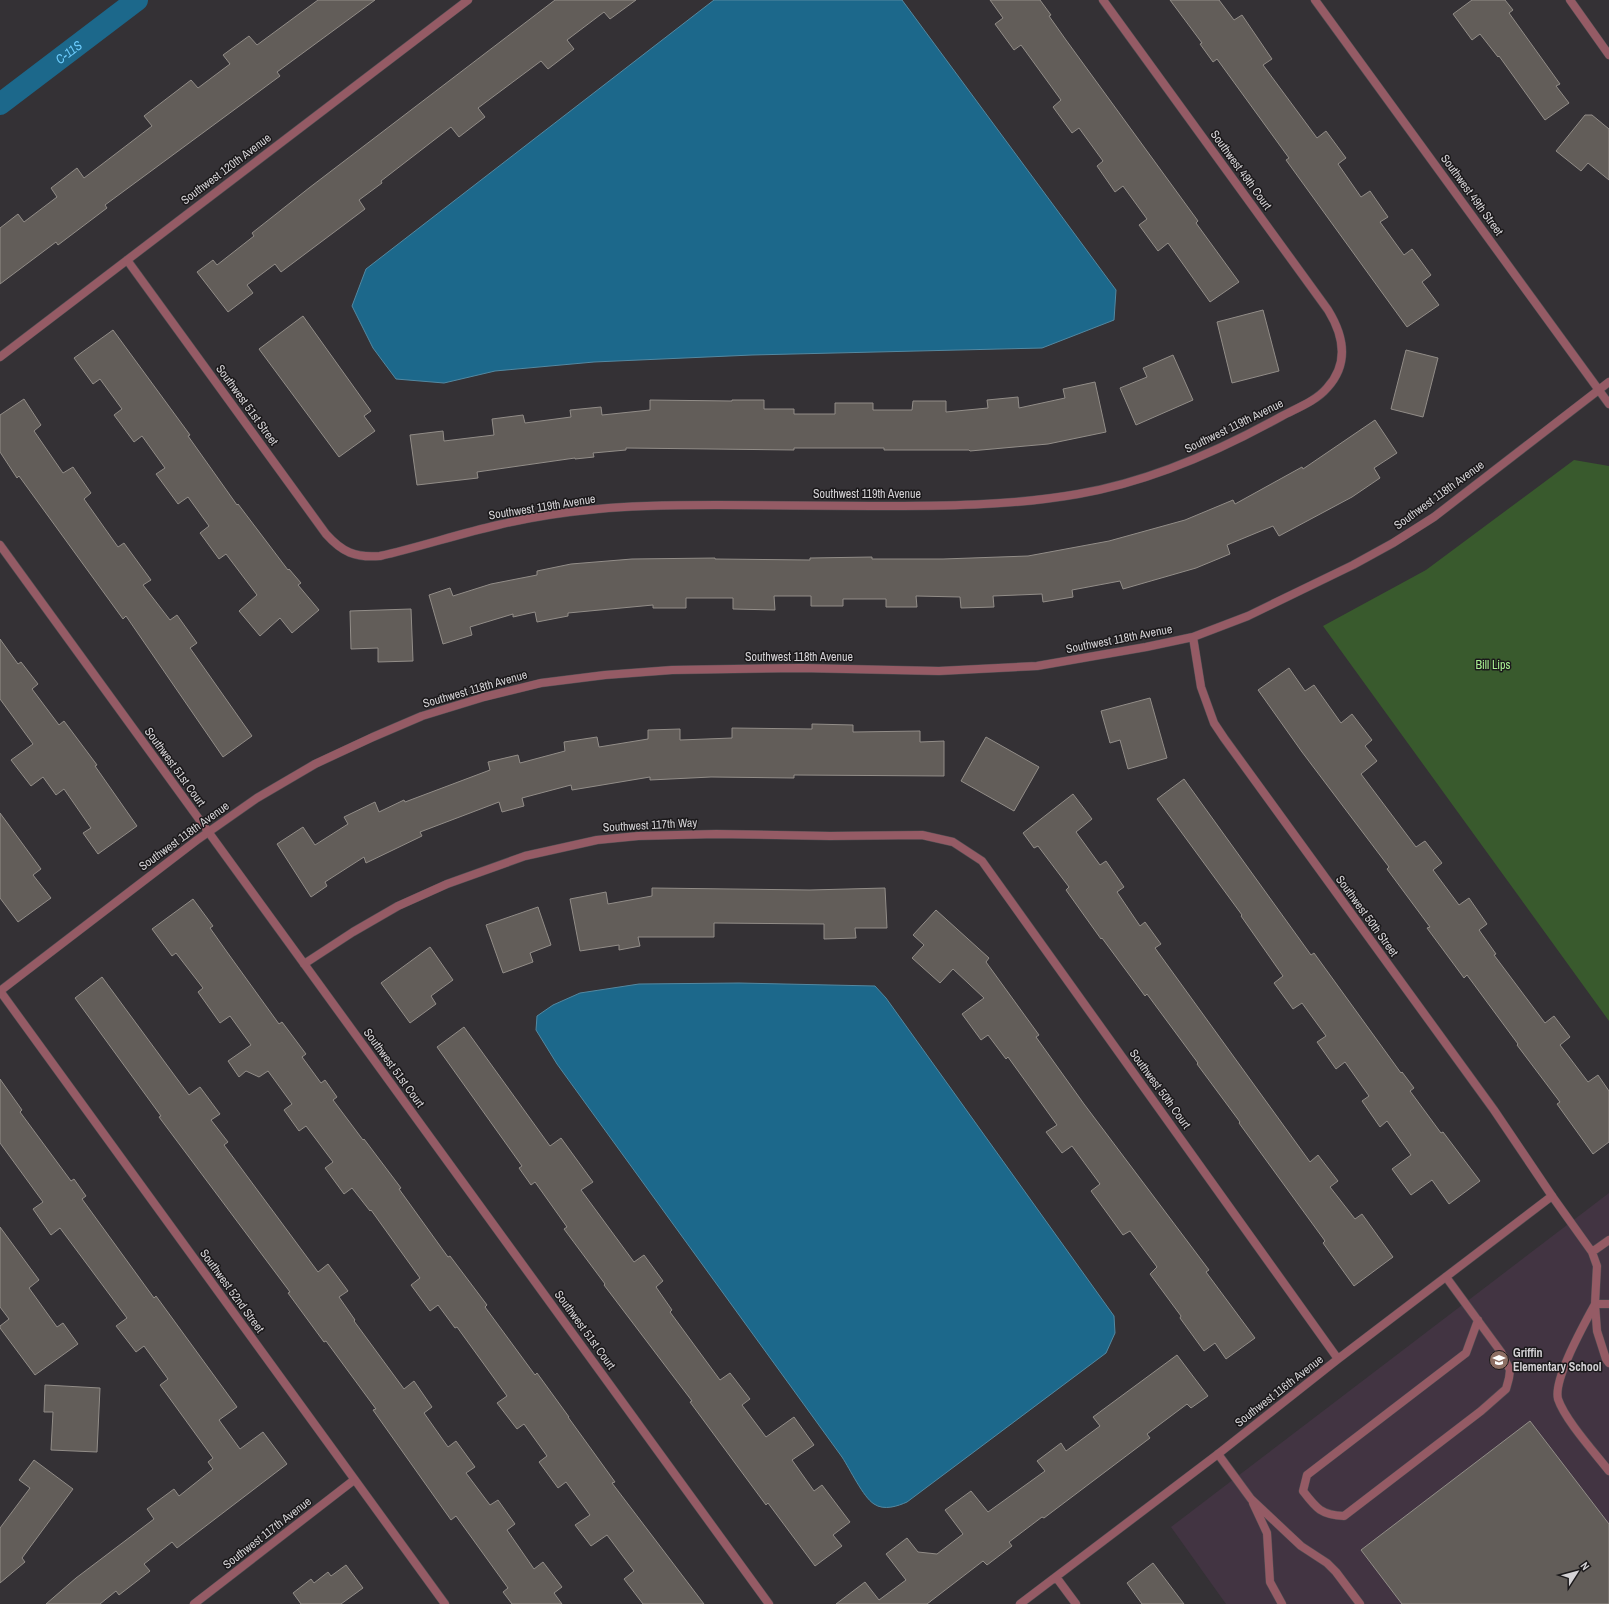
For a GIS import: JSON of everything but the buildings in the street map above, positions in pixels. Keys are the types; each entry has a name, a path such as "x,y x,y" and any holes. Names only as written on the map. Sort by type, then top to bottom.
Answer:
{"street":[{"name":"Southwest 120th Avenue","path":"0,357 468,0"},
{"name":"Southwest 49th Court","path":"1103,0 1328,310 1339,332 1343,352 1341,360"},
{"name":"Southwest 49th Street","path":"1315,0 1609,404"},
{"path":"1570,0 1609,55"},
{"name":"Southwest 51st Street","path":"127,260 326,534 344,551 356,555"},
{"name":"Southwest 119th Avenue","path":"356,555 367,557 380,556 500,524 599,509 676,505 945,506 1016,502 1080,494 1134,481 1185,464 1239,440 1326,390 1340,369 1341,360"},
{"name":"Southwest 118th Avenue","path":"0,991 208,832 257,798 315,764 422,716 484,697 541,683 605,675 672,670 800,668 939,671 1037,666 1146,647 1193,637 1248,616 1353,565 1393,543 1434,517 1609,382"},
{"name":"Southwest 51st Court","path":"0,545 769,1604"},
{"name":"Southwest 50th Street","path":"1193,637 1201,688 1214,723 1220,733 1489,1104 1592,1252"},
{"name":"Southwest 117th Way","path":"304,964 353,932 398,906 446,884 525,856 597,840 638,836 701,834 830,836 922,835 953,842"},
{"name":"Southwest 50th Court","path":"953,842 982,861 1338,1359"},
{"name":"Southwest 52nd Street","path":"0,991 445,1604"},
{"name":"Southwest 116th Avenue","path":"1020,1604 1218,1454 1338,1359 1552,1196"},
{"path":"1609,1240 1592,1252 1597,1266 1595,1304 1597,1332 1606,1359 1609,1363"},
{"path":"1446,1277 1478,1320 1501,1352 1510,1370 1506,1389 1481,1411 1344,1516 1329,1515 1314,1506 1303,1491 1307,1475 1466,1353 1478,1320"},
{"path":"1595,1304 1609,1304"},
{"path":"1595,1304 1574,1344 1557,1388 1558,1399 1570,1422 1609,1471"},
{"path":"1218,1454 1251,1499 1301,1546 1327,1563 1336,1572 1360,1604"},
{"name":"Southwest 117th Avenue","path":"194,1604 354,1480"},
{"path":"1251,1499 1267,1533 1270,1582 1282,1604"},
{"path":"1056,1577 1076,1604"}],"shaded area":[{"name":"Griffin Elementary School","path":"1609,1193 1609,1604 1226,1604 1171,1527"}],"green space":[{"name":"Bill Lips","path":"1574,460 1609,466 1609,1021 1323,626 1426,570"}],"water":[{"path":"714,0 902,0 1116,290 1114,320 1042,348 752,355 594,362 495,371 444,383 396,379 373,348 352,306 366,269"},
{"path":"739,983 875,986 886,998 1114,1316 1115,1333 1106,1353 907,1502 899,1505 891,1507 878,1506 865,1495 842,1457 557,1064 536,1030 537,1016 553,1005 580,993 639,984"}],"waterway":[{"name":"C-11S","path":"0,104 137,0"}],"place":[{"name":"Griffin Elementary School","path":"1499,1360"}]}
